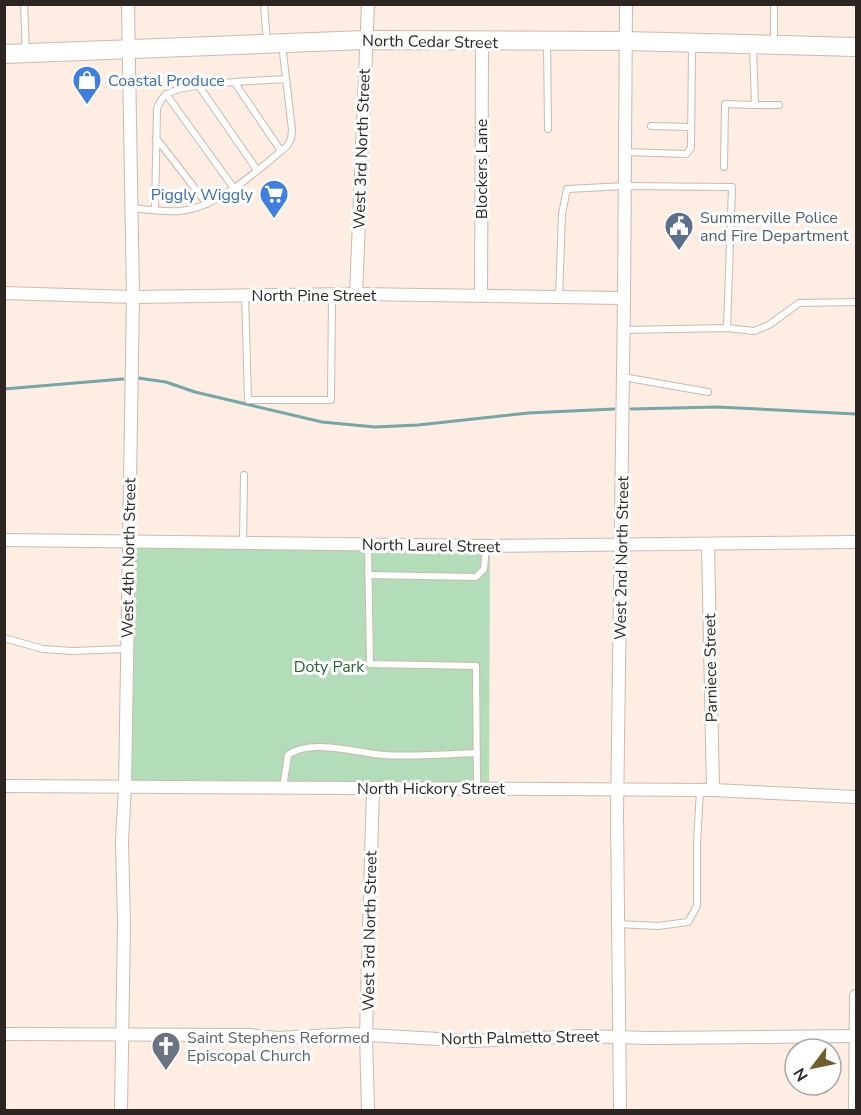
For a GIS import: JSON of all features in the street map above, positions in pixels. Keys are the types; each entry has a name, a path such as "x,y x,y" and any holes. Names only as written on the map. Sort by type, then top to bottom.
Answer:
{"street":[{"name":"West 4th North Street","path":"121,1110 124,924 122,841 134,297 128,4"},
{"name":"West 3rd North Street","path":"356,294 368,4"},
{"name":"West 2nd North Street","path":"620,1110 617,1036 617,815 626,4"},
{"name":"North Cedar Street","path":"4,54 365,40 625,41 856,47"},
{"name":"Blockers Lane","path":"481,296 482,42"},
{"name":"North Pine Street","path":"4,293 134,297 356,294 624,298"},
{"name":"North Laurel Street","path":"4,540 486,546 856,542"},
{"name":"Parniece Street","path":"706,790 708,545"},
{"name":"North Hickory Street","path":"4,786 706,790 856,797"},
{"name":"West 3rd North Street","path":"368,1110 366,1035 373,788"},
{"path":"855,1110 856,996"},
{"name":"North Palmetto Street","path":"4,1034 250,1035 277,1038 366,1035 473,1041 562,1036 649,1038 856,1036"}],"lane":[{"path":"24,4 26,53"},
{"path":"133,208 182,211 207,204 218,199 257,170 281,151 291,139 286,80 264,4"},
{"path":"774,4 774,45"},
{"path":"547,42 548,129"},
{"path":"625,152 686,154 691,148 692,43"},
{"path":"753,45 755,105"},
{"path":"155,210 157,109 159,101 166,94 186,87 286,80"},
{"path":"235,83 281,151"},
{"path":"199,86 257,170"},
{"path":"166,94 233,187"},
{"path":"724,167 725,104 779,105"},
{"path":"651,126 691,127"},
{"path":"156,138 207,204"},
{"path":"559,297 562,214 567,189 625,186 732,187 727,328"},
{"path":"245,295 249,400 331,400 332,294"},
{"path":"624,330 727,328 754,331 781,318 799,303 856,302"},
{"path":"623,377 708,392"},
{"path":"243,543 244,475"},
{"path":"368,545 370,664 476,666 477,789"},
{"path":"368,575 476,577 484,569 486,546"},
{"path":"4,638 43,649 126,650"},
{"path":"283,788 288,754 301,748 358,751 384,755 477,753"},
{"path":"617,924 658,926 688,922 697,906 697,843 706,790"}],"green space":[{"name":"Doty Park","path":"128,542 490,546 489,789 125,787"}],"waterway":[{"path":"138,378 166,382 195,392 322,422 375,427 418,425 528,413 614,409"},
{"path":"4,389 123,379"},
{"path":"631,409 717,407 856,414"}],"place":[{"name":"Coastal Produce","path":"87,106"},
{"name":"Piggly Wiggly","path":"274,220"},
{"name":"Summerville Police and Fire Department","path":"679,252"},
{"name":"Saint Stephens Reformed Episcopal Church","path":"166,1072"}]}
